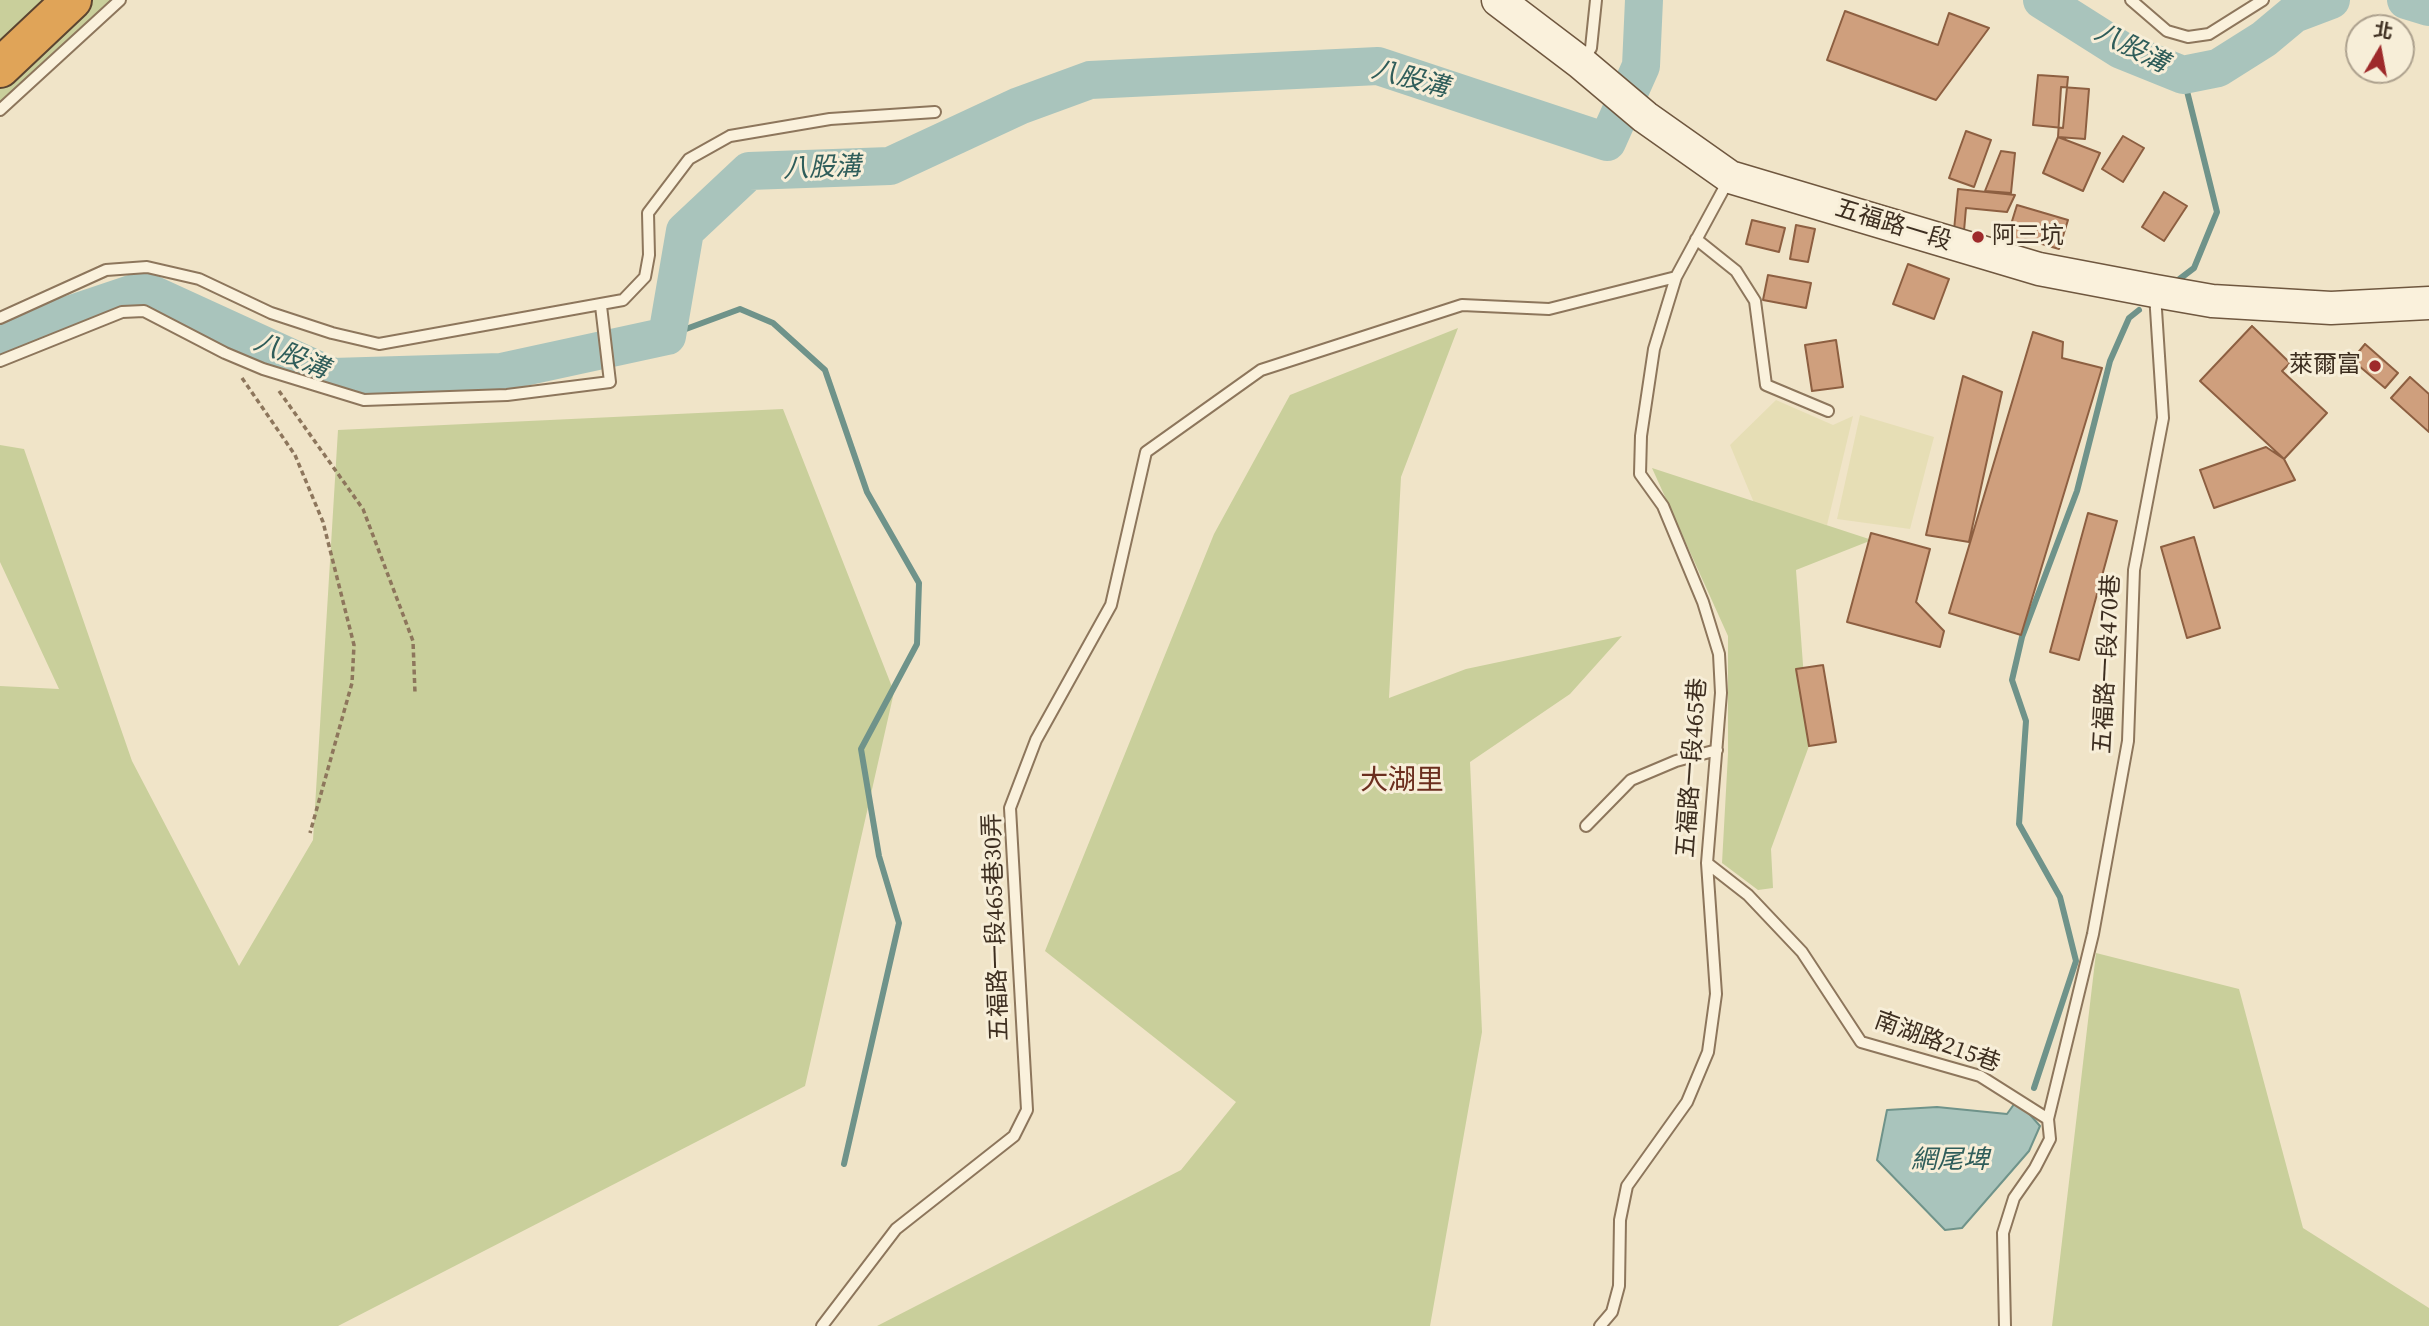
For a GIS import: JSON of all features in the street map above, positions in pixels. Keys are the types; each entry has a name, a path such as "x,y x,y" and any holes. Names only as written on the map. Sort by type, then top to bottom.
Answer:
{"highway":[{"path":"0,68 72,0"}],"main road":[{"name":"五福路一段","path":"1498,0 1581,63 1645,117 1730,177 2039,270 2212,301 2331,307 2429,303"}],"lane":[{"path":"0,110 120,0"},
{"path":"1581,63 1591,48 1596,0"},
{"path":"2131,0 2167,31 2188,37 2208,34 2263,0"},
{"path":"0,318 106,270 147,267 199,279 271,313 331,334 379,344 622,300 645,277 649,255 648,213 689,159 730,136 830,119 935,113"},
{"name":"五福路一段465巷","path":"1600,1326 1612,1312 1619,1286 1620,1220 1627,1186 1687,1102 1708,1052 1716,994 1707,863 1721,693 1719,654 1703,603 1663,506 1640,474 1641,436 1654,349 1676,277 1730,177"},
{"path":"1696,239 1736,271 1755,301 1766,385 1828,411"},
{"name":"五福路一段465巷30弄","path":"822,1326 897,1229 1014,1136 1027,1110 1010,808 1036,740 1111,605 1146,452 1261,370 1274,365 1462,305 1549,309 1676,277"},
{"name":"五福路一段470巷","path":"2048,1119 2093,933 2128,741 2134,570 2163,418 2155,290"},
{"path":"0,361 122,312 144,310 225,354 263,369 364,400 507,395 610,382 601,306"},
{"path":"1586,826 1631,780 1676,761 1717,750"},
{"name":"南湖路215巷","path":"1707,863 1748,895 1802,952 1861,1042 1980,1076 2048,1119"},
{"path":"2005,1326 2001,1277 2003,1233 2014,1198 2035,1168 2050,1139 2048,1119"}],"path":[{"path":"225,354 295,455 323,522 354,645 352,683 310,833"},
{"path":"263,369 363,509 412,641 415,693"}],"shaded area":[{"path":"1776,400 1833,425 1853,416 1827,525 1757,510 1730,445"},
{"path":"1860,415 1934,437 1910,529 1837,519"}],"green space":[{"path":"0,0 111,0 0,102"},
{"path":"1458,328 1401,477 1389,698 1466,669 1622,636 1570,694 1470,762 1482,1032 1430,1326 877,1326 1181,1170 1236,1102 1045,951 1214,534 1290,395"},
{"path":"783,409 894,692 805,1086 338,1326 0,1326 0,686 59,689 0,562 0,445 24,449 132,761 239,966 313,840 338,430"},
{"path":"1652,468 1872,540 1796,570 1809,746 1771,849 1773,888 1758,890 1722,863 1728,754 1728,636"},
{"path":"2096,953 2239,989 2303,1228 2429,1308 2429,1326 2052,1326"}],"water":[{"name":"網尾埤","path":"2017,1100 2040,1126 2029,1151 1962,1228 1945,1230 1877,1160 1887,1110 1937,1107 2007,1114"}],"building":[{"path":"1845,11 1938,45 1949,13 1989,28 1936,100 1827,60"},
{"path":"2038,75 2068,77 2063,128 2033,125"},
{"path":"2061,87 2089,89 2085,139 2058,137"},
{"path":"1966,131 1991,140 1974,187 1949,178"},
{"path":"2123,136 2144,148 2123,182 2102,169"},
{"path":"2058,137 2100,153 2083,191 2043,173"},
{"path":"2001,151 2015,153 2011,193 1985,191"},
{"path":"1958,189 2015,195 2007,212 1966,208 1964,231 1954,230"},
{"path":"2164,192 2187,206 2164,241 2142,227"},
{"path":"2017,205 2068,220 2059,249 2025,239 2021,249 2005,244"},
{"path":"1752,220 1785,228 1779,252 1746,244"},
{"path":"1796,225 1815,229 1808,262 1790,259"},
{"path":"1908,264 1949,279 1934,319 1893,304"},
{"path":"1768,275 1811,283 1806,308 1763,300"},
{"path":"2252,326 2290,363 2282,371 2327,413 2284,459 2200,381"},
{"path":"2033,332 2063,342 2062,358 2102,368 2021,635 1949,613"},
{"path":"1836,340 1843,387 1812,391 1805,345"},
{"name":"萊爾富","path":"2365,344 2398,373 2385,388 2352,360"},
{"path":"1963,376 2002,392 1969,542 1926,535"},
{"path":"2410,377 2429,394 2429,432 2391,398"},
{"path":"2266,447 2284,459 2295,480 2214,508 2200,470"},
{"path":"2088,513 2117,521 2079,660 2050,652"},
{"path":"1871,533 1930,549 1916,602 1944,631 1940,647 1847,622"},
{"path":"2194,537 2220,628 2187,638 2161,547"},
{"path":"1823,665 1836,742 1809,746 1796,669"}],"waterway":[{"name":"八股溝","path":"0,338 143,290 333,377 501,372 667,336 685,231 749,171 890,166 1019,106 1090,80 1378,66 1607,142 1641,66 1644,0"},
{"name":"八股溝","path":"2042,0 2121,50 2183,75 2218,68 2264,39 2294,14 2331,0"},
{"name":"八股溝","path":"2406,0 2429,7"},
{"path":"2173,284 2194,268 2217,212 2183,75"},
{"path":"667,336 740,309 773,323 825,370 867,492 919,583 917,644 861,749 879,856 899,923 844,1164"},
{"path":"2034,1088 2076,961 2060,897 2019,824 2026,721 2012,680 2022,637 2077,491 2110,361 2129,318 2139,310"}],"place":[{"name":"阿三坑","path":"1978,237"},
{"name":"萊爾富","path":"2375,366"}],"district":[{"name":"大湖里","path":"1402,782"}]}
